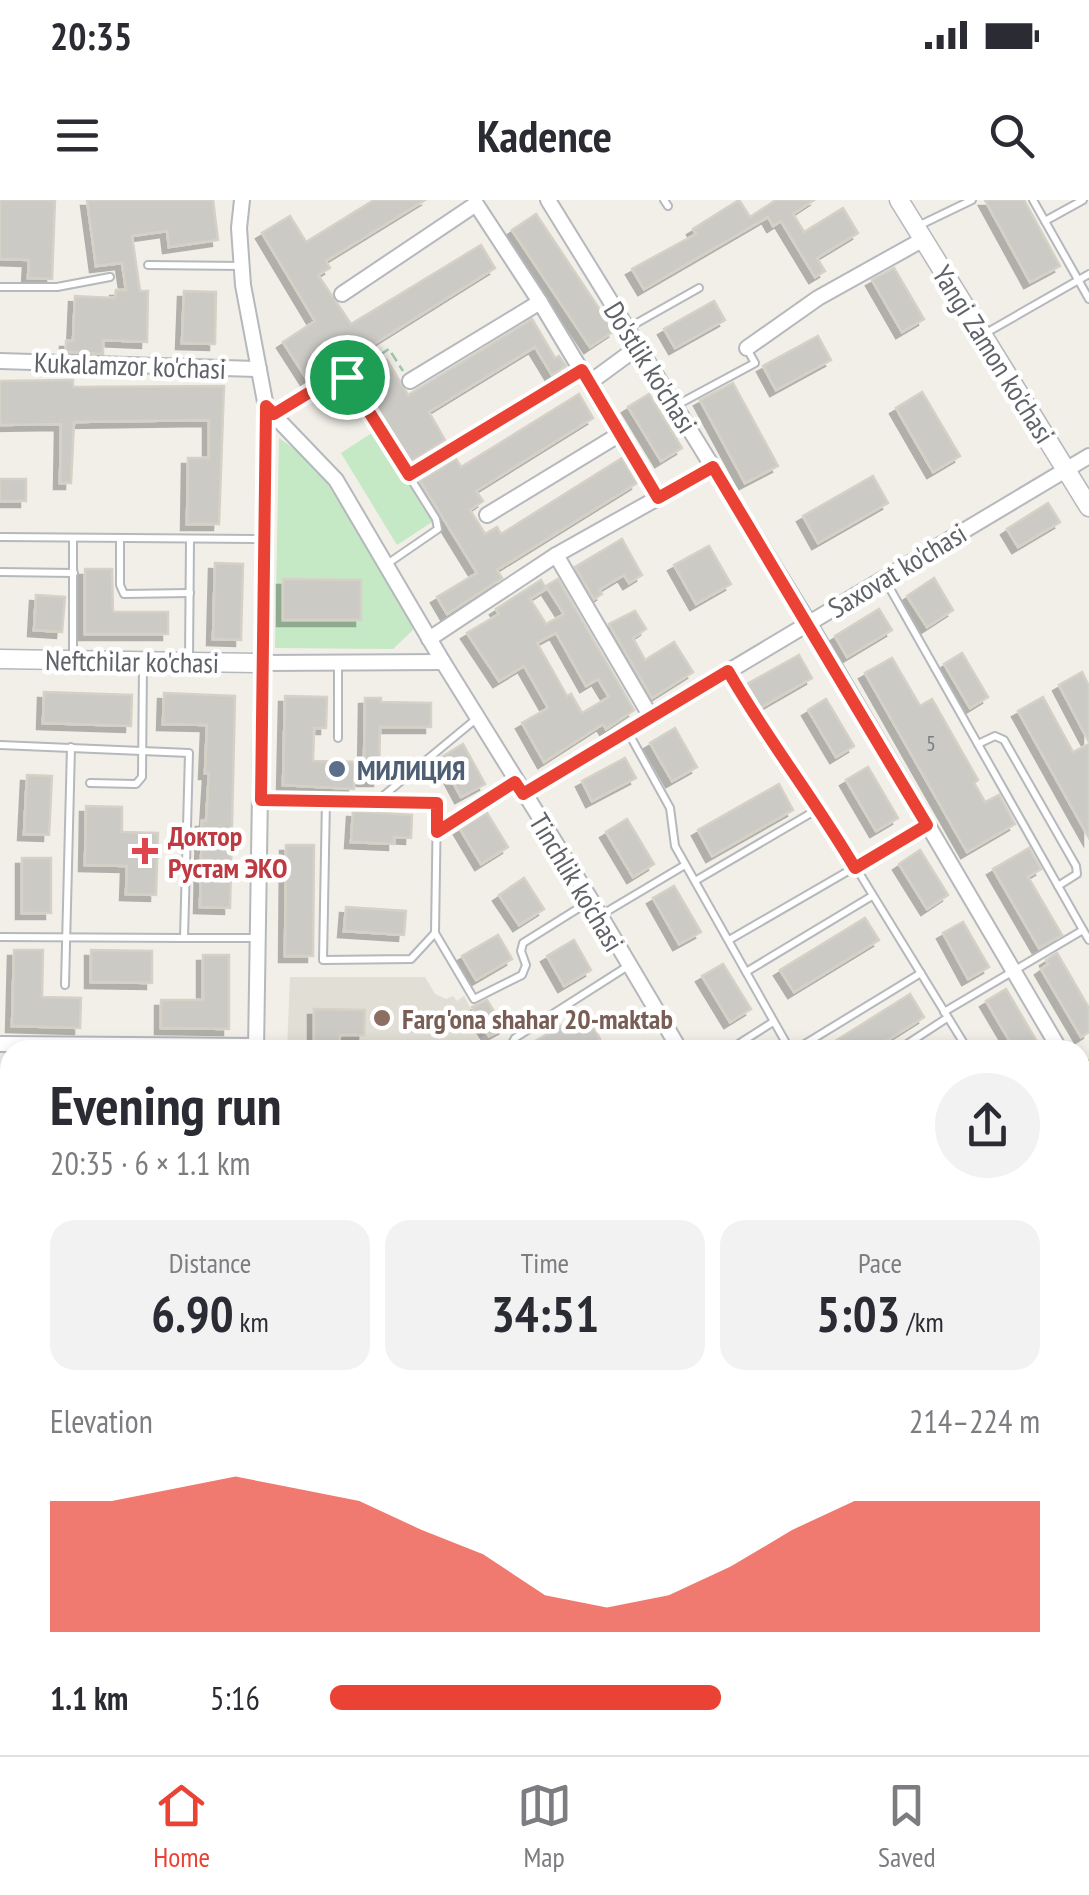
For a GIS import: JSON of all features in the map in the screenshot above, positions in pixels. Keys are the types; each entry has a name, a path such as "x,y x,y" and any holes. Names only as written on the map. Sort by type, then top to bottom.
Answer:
{"street":[{"path":"242,200 242,266 270,410 256,1040"},
{"name":"Do'stlik ko'chasi","path":"549,200 809,623 1054,1040"},
{"name":"Yangi Zamon ko'chasi","path":"899,200 1089,507"},
{"path":"342,294 476,204 658,498"},
{"path":"746,348 919,234"},
{"path":"410,381 540,302"},
{"path":"409,475 638,346"},
{"name":"Kukalamzor ko'chasi","path":"0,361 259,368"},
{"name":"Tinchlik ko'chasi","path":"270,410 336,480 442,662 592,900 674,1040"},
{"path":"487,515 620,434"},
{"name":"Saxovat ko'chasi","path":"519,788 628,731 1089,456"},
{"path":"429,639 556,556 713,467"},
{"path":"556,556 650,718"},
{"name":"Neftchilar ko'chasi","path":"0,659 264,663"},
{"path":"264,663 442,662"}],"lane":[{"path":"919,234 972,200"},
{"path":"1033,200 1089,299"},
{"path":"1045,221 1083,200"},
{"path":"148,265 242,266"},
{"path":"982,336 1089,274"},
{"path":"0,287 58,287 110,277"},
{"path":"627,328 699,288"},
{"path":"675,406 755,363 746,348"},
{"path":"270,410 338,375 347,377 436,519 438,529 386,565"},
{"path":"0,537 265,538"},
{"path":"72,660 73,538"},
{"path":"120,538 120,585 124,594 190,593"},
{"path":"189,662 190,540"},
{"path":"0,572 74,573"},
{"path":"884,578 1089,940"},
{"path":"90,783 136,784 142,777 143,661"},
{"path":"338,663 338,738"},
{"path":"728,671 761,729 818,809 961,1040"},
{"path":"377,801 477,718"},
{"path":"628,731 670,808 674,846 786,1040"},
{"path":"978,744 995,736 1004,740 1076,866 1077,874 1058,886"},
{"path":"0,745 189,752 184,938"},
{"path":"65,985 71,747"},
{"path":"437,832 519,788"},
{"path":"261,800 437,803 436,933 474,999 522,975 526,965 522,943 592,900"},
{"path":"326,800 322,960 411,959 436,933"},
{"path":"695,881 818,809"},
{"path":"728,940 927,825"},
{"path":"600,916 685,864"},
{"path":"746,972 872,896"},
{"path":"911,1040 1082,930"},
{"path":"0,938 258,938"},
{"path":"514,1040 628,966"},
{"path":"810,1040 921,973"},
{"path":"745,1040 774,1022"}],"path":[{"path":"347,377 389,349 410,381"}],"shaded area":[{"name":"Farg'ona shahar 20-maktab","path":"290,977 425,977 435,994 446,999 453,996 457,1001 464,996 485,1035 478,1040 287,1040"}],"green space":[{"path":"375,431 432,522 397,545 341,453"},
{"path":"279,438 335,478 420,623 393,649 275,648"}],"building":[{"path":"0,200 55,200 52,279 28,278 29,260 0,259"},
{"path":"87,200 213,200 218,240 169,247 167,231 132,236 140,291 148,291 147,342 103,340 103,354 66,352 66,341 73,341 75,296 115,298 116,290 126,290 122,263 96,266"},
{"path":"374,200 425,200 326,261 330,268 318,275 351,324 481,245 495,268 310,384 283,342 315,321 262,233 290,216 306,242"},
{"path":"739,200 750,217 776,200 814,200 793,214 804,232 843,208 858,233 817,258 825,271 815,277 781,221 773,226 768,217 644,289 632,269 696,234 693,229"},
{"path":"985,200 1024,200 1060,266 1030,282"},
{"path":"536,214 614,331 590,347 512,230"},
{"path":"894,268 924,319 902,332 872,280"},
{"path":"184,291 216,292 215,344 182,343"},
{"path":"714,301 725,320 675,348 664,329"},
{"path":"532,319 555,358 559,356 566,366 552,375 535,347 429,412 445,440 409,463 356,378 387,360 408,395"},
{"path":"818,336 831,360 776,390 763,366"},
{"path":"73,380 73,387 224,386 219,524 187,524 188,458 209,458 209,420 74,422 71,483 60,483 61,424 0,425 0,381"},
{"path":"733,383 778,466 745,483 700,400"},
{"path":"922,392 960,456 933,472 896,408"},
{"path":"579,394 593,418 476,491 483,501 470,510 485,534 497,527 501,534 622,458 637,483 497,570 502,578 447,614 437,597 477,573 420,481 456,459 461,467"},
{"path":"649,394 682,448 661,461 628,407"},
{"path":"873,476 888,503 818,543 803,516"},
{"path":"0,479 26,479 26,501 0,501"},
{"path":"1048,503 1060,522 1018,547 1007,529"},
{"path":"622,539 642,575 629,583 624,575 599,590 602,594 594,599 575,567"},
{"path":"709,546 731,584 696,604 674,565"},
{"path":"215,563 243,564 241,640 213,639"},
{"path":"85,569 112,569 113,612 168,612 168,634 85,634"},
{"path":"934,578 953,610 927,627 907,596"},
{"path":"283,579 361,580 361,620 283,620"},
{"path":"558,579 634,710 606,729 603,724 544,762 522,723 548,708 524,666 499,681 467,633 499,614 496,609 541,580 546,589 530,599 546,624 564,614 546,586","holes":["556,633 586,686 598,679 609,697 582,713 571,694 567,696 537,643"]},
{"path":"36,595 65,597 62,632 34,630"},
{"path":"879,609 892,630 847,657 835,636"},
{"path":"635,611 646,629 633,638 645,660 674,642 693,672 652,698 609,624"},
{"path":"962,653 988,697 970,708 944,664"},
{"path":"799,655 812,678 760,708 747,684"},
{"path":"892,658 920,706 932,699 978,780 974,783 985,802 999,795 1015,824 967,852 865,673"},
{"path":"1082,672 1089,686 1089,742 1059,685"},
{"path":"44,692 132,695 131,726 43,723"},
{"path":"164,693 235,696 230,908 200,907 202,821 206,821 209,773 205,773 207,725 163,724"},
{"path":"285,696 327,697 326,728 314,728 313,761 364,762 365,698 431,703 431,727 380,727 379,780 354,780 354,789 283,785"},
{"path":"1043,697 1073,752 1089,744 1089,838 1018,711"},
{"path":"826,699 854,746 836,757 808,710"},
{"path":"675,728 697,767 672,781 650,743"},
{"path":"463,744 485,784 461,797 440,758"},
{"path":"625,758 636,778 592,801 582,781"},
{"path":"868,767 898,818 876,831 846,780"},
{"path":"27,775 52,776 49,835 24,834"},
{"path":"779,784 793,810 712,856 698,830"},
{"path":"86,806 122,807 122,832 158,833 156,895 126,894 127,866 85,865"},
{"path":"353,811 412,815 411,838 394,837 394,844 351,842"},
{"path":"487,813 508,847 481,864 460,829"},
{"path":"627,819 654,864 633,877 606,832"},
{"path":"286,845 314,845 313,956 285,956"},
{"path":"1029,848 1041,869 1028,877 1062,935 1039,948 993,869"},
{"path":"920,850 948,895 927,909 899,864"},
{"path":"22,858 51,858 51,913 22,913"},
{"path":"524,878 544,909 519,925 499,895"},
{"path":"674,886 701,932 679,944 653,898"},
{"path":"346,907 406,911 404,935 344,931"},
{"path":"865,918 879,940 794,992 780,970"},
{"path":"963,922 989,967 968,979 943,933"},
{"path":"498,935 512,959 476,980 462,956"},
{"path":"574,940 591,970 564,986 547,956"},
{"path":"14,950 43,950 42,997 81,998 80,1028 12,1026"},
{"path":"91,950 152,951 152,983 91,982"},
{"path":"1057,953 1089,1008 1089,1032 1081,1037 1041,969"},
{"path":"203,955 229,955 229,1029 161,1028 161,1000 203,1000"},
{"path":"723,964 751,1009 730,1022 702,976"},
{"path":"1006,989 1036,1040 1009,1040 986,1001"},
{"path":"910,994 924,1017 888,1040 837,1040"},
{"path":"487,1000 504,1028 489,1036 472,1007"},
{"path":"314,1009 365,1010 364,1035 314,1040"},
{"path":"585,1012 600,1039 598,1040 537,1040"}],"place":[{"name":"МИЛИЦИЯ","path":"337,769"},
{"name":"Доктор Рустам ЭКО","path":"145,851"},
{"name":"Farg'ona shahar 20-maktab","path":"382,1018"}],"route":[{"path":"582,370 658,498 713,467 927,825 855,868 761,729 728,671 523,794 515,782 437,832 437,803 261,800 266,406 274,414 338,375 347,377 409,475 582,370"}]}
